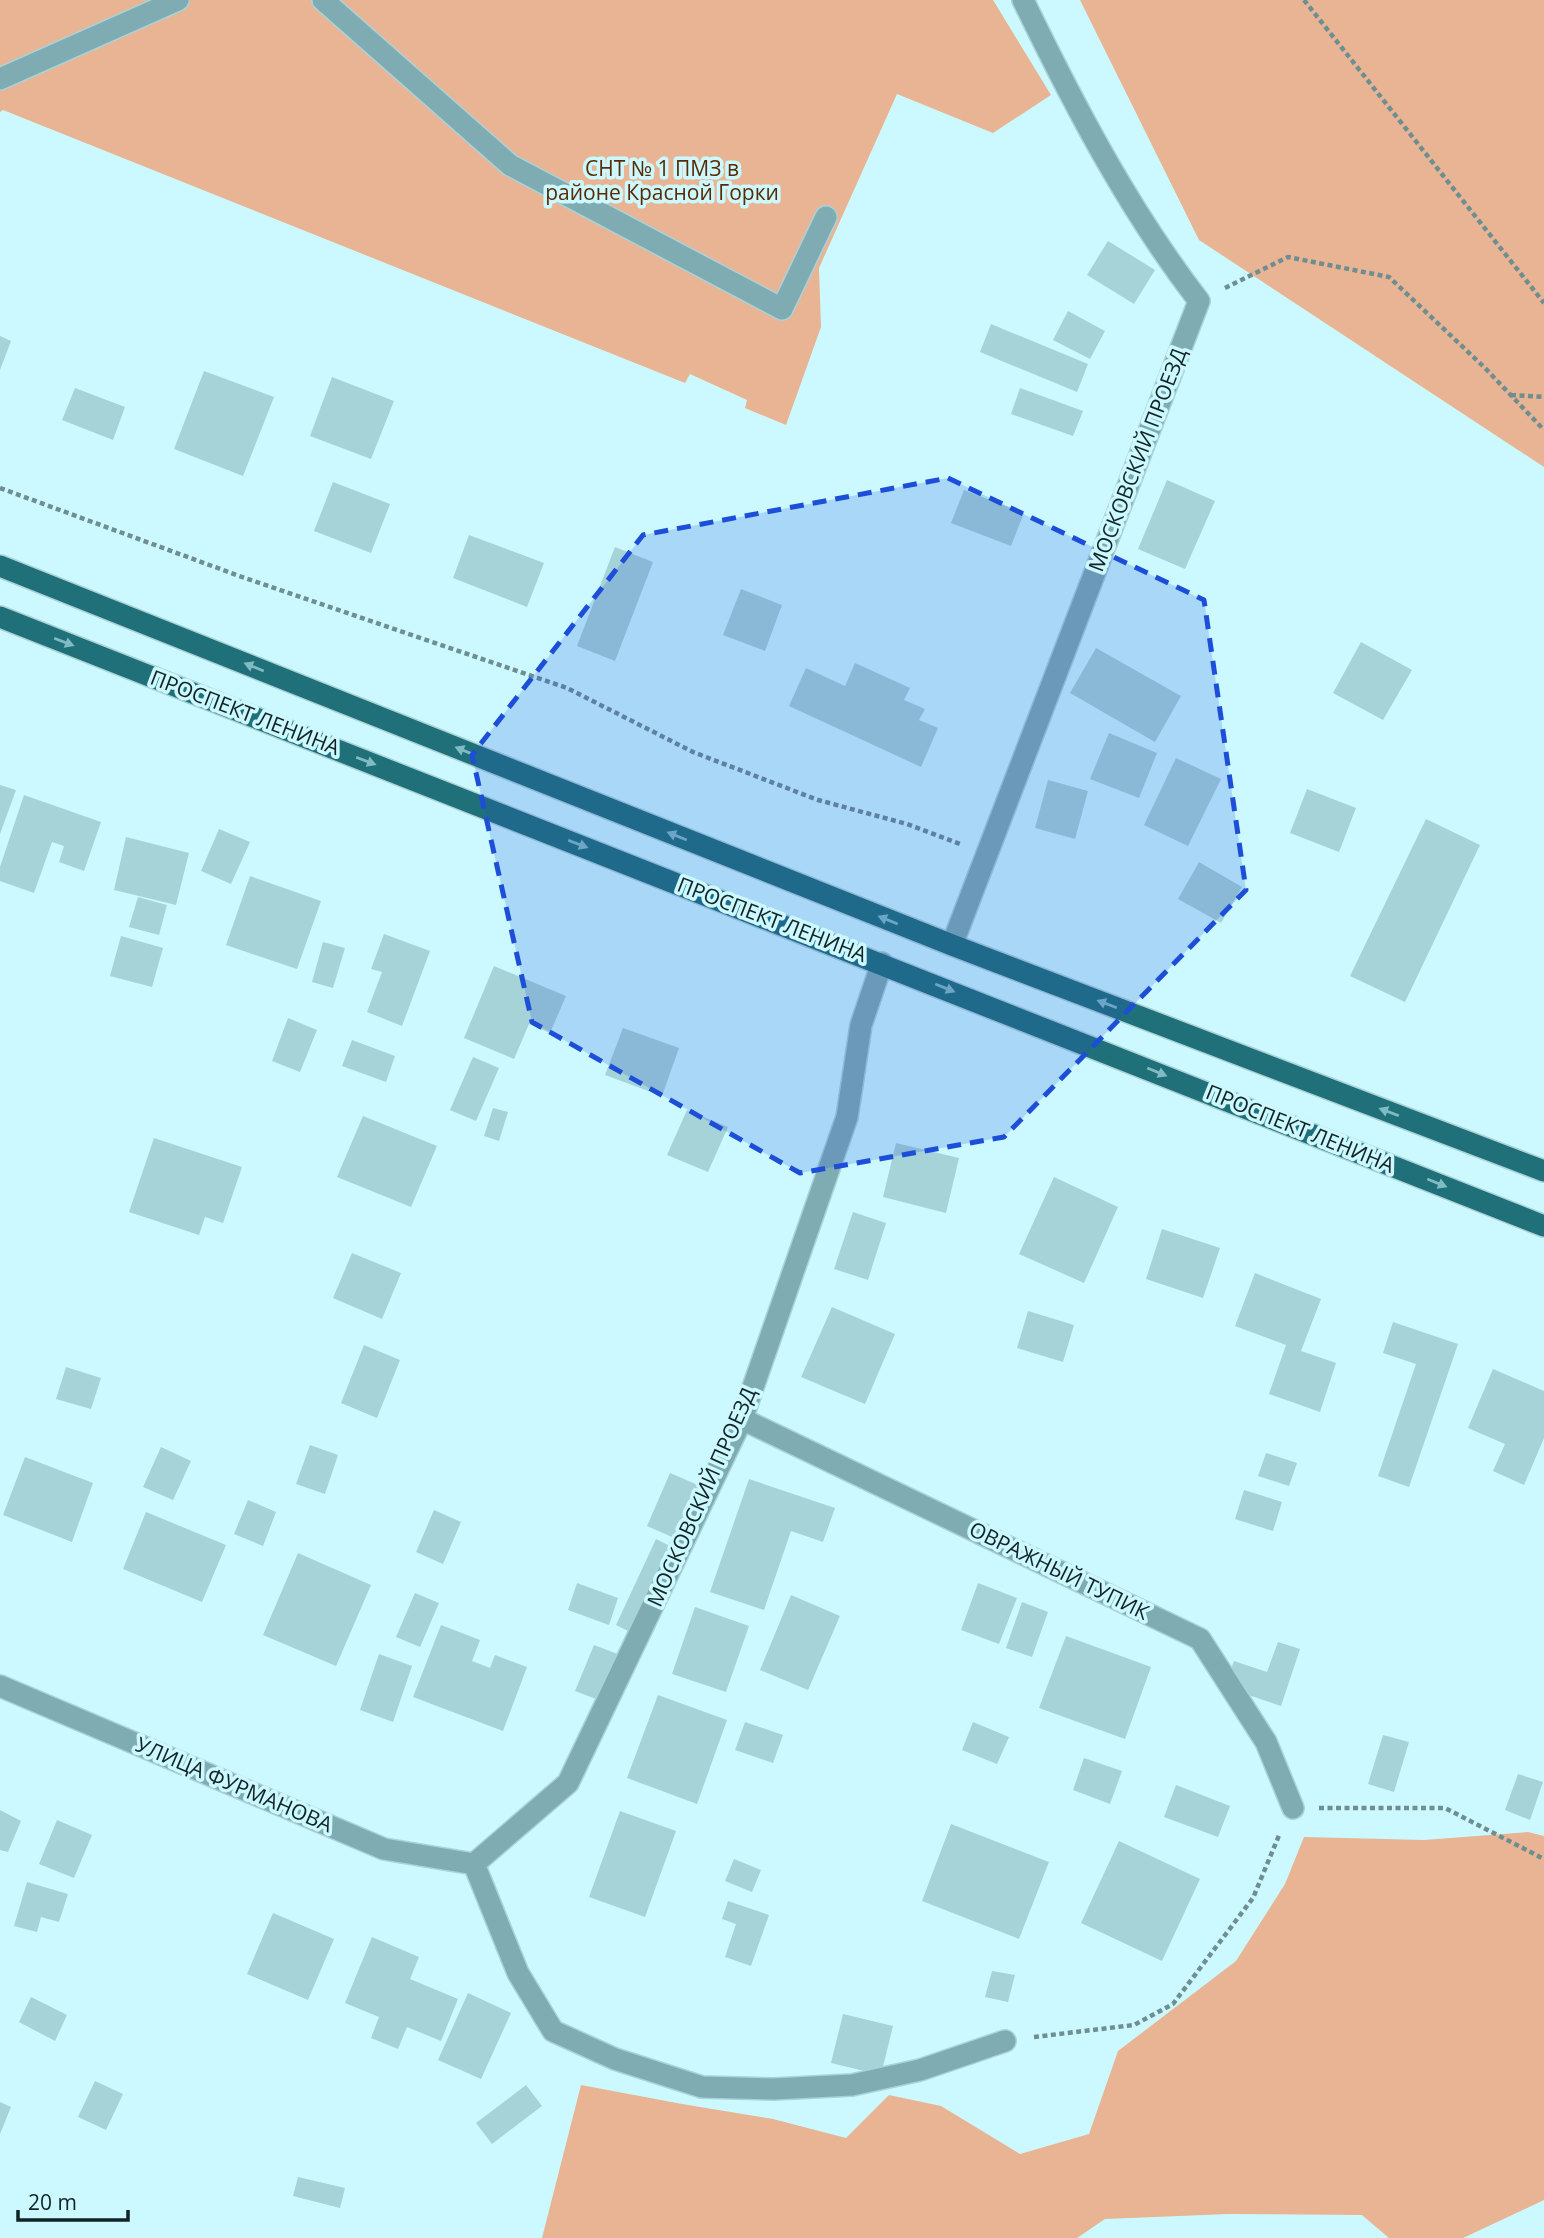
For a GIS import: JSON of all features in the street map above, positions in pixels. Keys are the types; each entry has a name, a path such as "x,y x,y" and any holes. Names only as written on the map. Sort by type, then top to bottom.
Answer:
{"main road":[{"name":"ПРОСПЕКТ ЛЕНИНА","path":"0,566 952,945 1544,1171"},
{"name":"ПРОСПЕКТ ЛЕНИНА","path":"0,617 1544,1226"}],"street":[{"path":"0,79 178,0"},
{"path":"323,0 510,165 782,309 827,217"},
{"path":"1023,0 1062,81 1110,168 1168,261 1199,302"},
{"name":"МОСКОВСКИЙ ПРОЕЗД","path":"952,945 1199,302"},
{"name":"МОСКОВСКИЙ ПРОЕЗД","path":"474,1864 568,1783 742,1419 847,1117 861,1025 882,963"},
{"name":"ОВРАЖНЫЙ ТУПИК","path":"742,1419 1200,1639 1266,1742 1293,1808"},
{"name":"УЛИЦА ФУРМАНОВА","path":"0,1686 384,1849 474,1864"},
{"path":"474,1864 519,1973 554,2031 615,2059 702,2087 774,2090 852,2085 920,2070 1005,2041"}],"path":[{"path":"1304,0 1544,303"},
{"path":"1199,302 1288,257 1389,276 1544,430"},
{"path":"1511,395 1544,397"},
{"path":"0,488 242,577 567,688 706,757 818,800 907,824 987,853"},
{"path":"1005,2041 1067,2031 1134,2025 1173,2004 1253,1898 1273,1845 1293,1808 1445,1808 1544,1859"}],"highlighted area":[{"path":"948,478 1204,600 1246,890 1004,1137 800,1173 532,1022 472,755 643,535"}],"green space":[{"name":"СНТ № 1 ПМЗ в районе Красной Горки","path":"0,0 993,0 1051,95 993,133 897,94 819,268 821,327 786,425 745,408 747,400 690,374 685,383 3,110 0,112"},
{"path":"1080,0 1544,0 1544,467 1199,240"},
{"path":"1528,1832 1544,1836 1544,2200 1463,2238 1389,2238 1362,2215 1229,2214 1105,2219 1077,2238 542,2238 581,2085 773,2119 846,2138 889,2095 941,2106 1020,2154 1089,2134 1118,2051 1236,1961 1285,1884 1304,1837 1424,1840"}],"building":[{"path":"1108,241 1155,270 1134,304 1087,275"},
{"path":"1068,311 1105,331 1090,359 1053,340"},
{"path":"991,324 1088,364 1077,392 980,352"},
{"path":"0,336 11,341 0,370"},
{"path":"204,371 274,397 243,476 174,449"},
{"path":"332,377 394,401 371,459 310,436"},
{"path":"75,388 125,407 113,440 62,420"},
{"path":"1020,388 1083,411 1073,436 1011,414"},
{"path":"1167,480 1215,501 1185,569 1138,549"},
{"path":"333,482 390,504 371,553 314,531"},
{"path":"964,490 1024,513 1011,546 951,523"},
{"path":"469,535 544,563 527,607 453,578"},
{"path":"615,547 653,562 615,661 577,646"},
{"path":"741,589 782,605 765,651 723,635"},
{"path":"1361,642 1412,670 1383,720 1333,693"},
{"path":"1096,648 1181,696 1155,742 1070,693"},
{"path":"855,663 910,688 904,700 925,709 919,720 938,728 921,767 789,706 806,668 845,686"},
{"path":"1109,733 1157,753 1139,798 1090,779"},
{"path":"1176,758 1221,779 1188,846 1144,825"},
{"path":"1048,780 1088,791 1075,839 1035,828"},
{"path":"0,785 16,790 0,834"},
{"path":"1307,789 1356,808 1339,852 1290,833"},
{"path":"24,795 101,822 84,871 59,862 64,846 52,842 34,893 0,881 0,867"},
{"path":"1426,819 1480,845 1405,1002 1350,976"},
{"path":"219,829 250,842 231,884 201,871"},
{"path":"126,837 189,853 176,905 114,890"},
{"path":"1199,862 1242,887 1221,923 1178,899"},
{"path":"250,876 321,901 297,969 226,945"},
{"path":"138,897 167,905 159,935 129,927"},
{"path":"384,934 430,951 402,1026 367,1012 382,972 371,969"},
{"path":"121,936 163,948 152,987 110,976"},
{"path":"323,942 345,948 333,988 312,982"},
{"path":"494,966 566,996 550,1033 529,1024 514,1059 464,1038"},
{"path":"288,1018 317,1030 300,1072 272,1061"},
{"path":"623,1028 679,1048 662,1096 605,1075"},
{"path":"352,1040 395,1056 386,1082 342,1066"},
{"path":"473,1057 499,1068 476,1121 450,1110"},
{"path":"493,1108 508,1112 499,1141 484,1136"},
{"path":"687,1110 728,1127 708,1172 667,1155"},
{"path":"363,1116 437,1146 411,1207 337,1177"},
{"path":"154,1138 242,1167 223,1223 205,1217 199,1235 129,1212"},
{"path":"896,1143 959,1158 946,1213 883,1197"},
{"path":"1054,1177 1118,1207 1084,1283 1019,1254"},
{"path":"853,1212 886,1223 868,1280 834,1269"},
{"path":"1162,1229 1220,1248 1203,1298 1146,1279"},
{"path":"352,1253 401,1273 382,1319 333,1298"},
{"path":"1255,1273 1321,1299 1301,1351 1336,1363 1320,1412 1269,1394 1286,1345 1235,1326"},
{"path":"832,1307 895,1334 865,1404 801,1377"},
{"path":"1028,1311 1074,1325 1063,1362 1017,1348"},
{"path":"1393,1322 1458,1344 1409,1487 1378,1476 1416,1364 1383,1353"},
{"path":"364,1345 400,1360 377,1418 341,1403"},
{"path":"66,1367 101,1378 91,1409 56,1399"},
{"path":"1493,1369 1544,1391 1544,1438 1524,1485 1493,1471 1505,1444 1468,1428"},
{"path":"310,1445 338,1455 325,1494 296,1484"},
{"path":"161,1447 191,1461 173,1500 143,1487"},
{"path":"1266,1453 1297,1463 1289,1486 1258,1476"},
{"path":"25,1457 93,1483 72,1542 3,1515"},
{"path":"670,1473 705,1488 681,1541 647,1526"},
{"path":"749,1479 835,1508 823,1542 791,1531 764,1610 710,1592"},
{"path":"1244,1490 1282,1502 1273,1531 1235,1519"},
{"path":"248,1500 276,1512 263,1546 234,1534"},
{"path":"434,1510 461,1522 443,1564 416,1552"},
{"path":"146,1512 226,1545 202,1602 123,1569"},
{"path":"656,1539 674,1548 634,1634 616,1625"},
{"path":"298,1553 371,1585 336,1666 263,1635"},
{"path":"577,1583 618,1598 609,1625 568,1610"},
{"path":"978,1583 1017,1598 999,1644 961,1630"},
{"path":"415,1593 439,1603 420,1647 396,1637"},
{"path":"791,1595 840,1616 808,1690 760,1670"},
{"path":"1022,1602 1048,1612 1032,1657 1006,1648"},
{"path":"695,1607 749,1626 726,1692 672,1674"},
{"path":"441,1625 480,1640 472,1661 490,1668 495,1655 527,1667 503,1731 413,1697"},
{"path":"1066,1636 1151,1667 1125,1739 1039,1708"},
{"path":"1278,1642 1300,1649 1281,1706 1225,1687 1234,1661 1267,1672"},
{"path":"594,1645 623,1656 604,1702 575,1691"},
{"path":"379,1654 412,1666 393,1722 360,1710"},
{"path":"658,1695 727,1720 697,1804 627,1778"},
{"path":"745,1722 783,1735 773,1763 735,1750"},
{"path":"973,1722 1009,1737 997,1764 962,1750"},
{"path":"1383,1735 1409,1742 1394,1792 1368,1784"},
{"path":"1084,1758 1122,1771 1110,1804 1073,1790"},
{"path":"1518,1774 1543,1782 1530,1820 1505,1810"},
{"path":"1176,1785 1230,1806 1218,1837 1164,1817"},
{"path":"0,1810 21,1821 8,1852 0,1850"},
{"path":"620,1811 676,1831 645,1917 589,1897"},
{"path":"57,1820 92,1835 74,1878 39,1864"},
{"path":"951,1824 1049,1862 1019,1939 922,1901"},
{"path":"1119,1841 1200,1879 1162,1961 1081,1923"},
{"path":"734,1859 761,1870 752,1892 725,1881"},
{"path":"27,1882 68,1894 59,1922 41,1917 37,1932 14,1926"},
{"path":"728,1901 769,1915 751,1966 725,1957 736,1924 722,1919"},
{"path":"273,1913 334,1939 308,2000 247,1974"},
{"path":"372,1937 419,1957 410,1979 458,1999 441,2041 407,2027 398,2049 371,2038 379,2017 345,2003"},
{"path":"992,1971 1015,1975 1008,2002 985,1997"},
{"path":"468,1993 511,2013 481,2079 438,2060"},
{"path":"31,1997 67,2015 55,2041 19,2022"},
{"path":"843,2014 893,2026 881,2075 831,2063"},
{"path":"95,2081 123,2094 106,2130 78,2117"},
{"path":"526,2085 542,2106 492,2144 476,2123"},
{"path":"0,2102 11,2107 0,2134"},
{"path":"298,2177 345,2188 340,2208 293,2196"}]}
